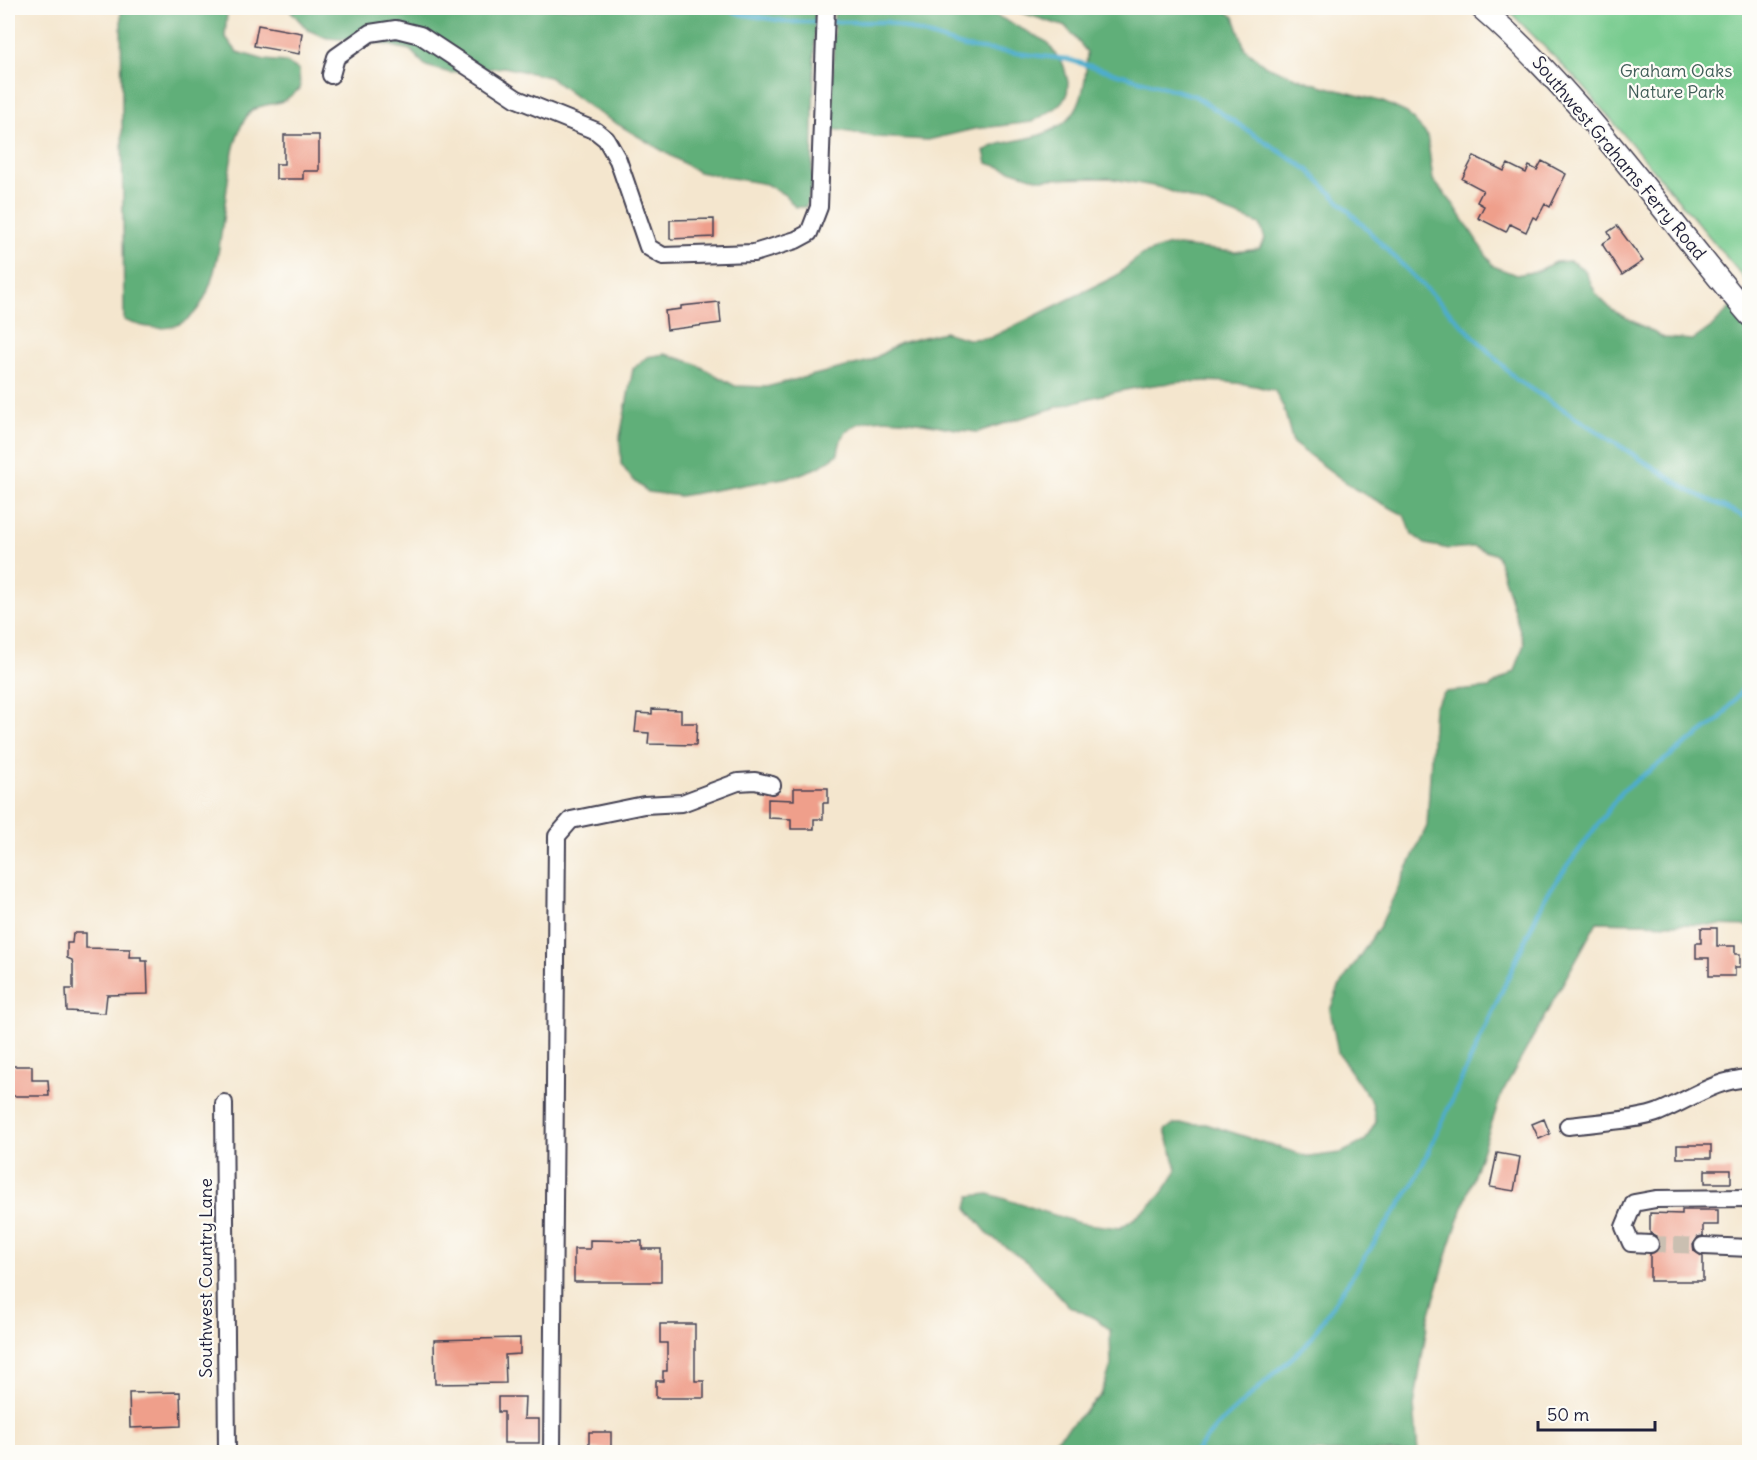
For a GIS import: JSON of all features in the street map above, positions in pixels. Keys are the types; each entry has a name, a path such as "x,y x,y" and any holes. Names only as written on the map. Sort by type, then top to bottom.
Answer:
{"main road":[{"name":"Southwest Grahams Ferry Road","path":"1481,8 1532,54 1573,99 1746,304"}],"street":[{"path":"331,75 336,57 370,33 396,29 420,35 517,99 566,117 596,131 606,139 618,160 648,247 663,256 754,253 796,240 809,233 816,221 819,207 826,8"},
{"path":"552,1452 557,836 571,820 644,805 682,803 738,782 755,781 772,785"},
{"path":"1568,1126 1658,1113 1709,1086 1730,1079 1749,1078"},
{"name":"Southwest Country Lane","path":"224,1103 227,1452"},
{"path":"1650,1244 1631,1243 1624,1227 1634,1203 1656,1199 1749,1198"},
{"path":"1703,1246 1749,1248"}],"green space":[{"path":"121,8 235,8 227,14 225,36 237,52 265,60 286,62 299,70 300,89 285,100 254,109 245,119 234,146 217,260 207,294 190,318 163,328 124,320"},
{"path":"288,8 815,8 812,186 806,207 795,207 785,195 766,184 698,172 592,109 549,77 504,67 450,73 426,66 410,50 374,42 327,38 308,30"},
{"path":"834,8 982,8 1047,42 1064,66 1068,82 1067,96 1056,108 1032,122 974,129 928,140 876,137 832,129"},
{"path":"1007,8 1221,8 1234,17 1245,49 1266,66 1312,83 1383,102 1407,113 1427,135 1433,180 1454,205 1493,266 1516,275 1538,271 1555,262 1570,261 1584,269 1597,295 1612,310 1664,338 1693,340 1714,325 1749,287 1749,926 1597,922 1502,1093 1450,1245 1428,1320 1414,1406 1418,1452 1044,1452 1101,1395 1111,1366 1110,1330 1098,1320 1069,1306 1032,1266 989,1235 967,1208 970,1196 989,1194 1079,1223 1120,1228 1153,1203 1172,1179 1177,1169 1165,1130 1174,1124 1206,1124 1309,1157 1341,1153 1365,1141 1376,1122 1372,1102 1338,1053 1330,1010 1339,987 1380,926 1427,826 1434,707 1445,692 1489,688 1515,671 1524,644 1497,555 1474,547 1449,549 1425,544 1412,534 1404,515 1355,489 1293,443 1284,409 1275,391 1239,383 1202,381 1125,390 1086,399 977,432 906,420 869,421 854,426 843,436 838,454 819,467 795,476 680,496 648,492 632,479 621,464 620,437 633,369 647,357 665,354 694,363 735,386 766,387 870,361 900,343 944,332 968,339 990,338 1116,276 1141,255 1169,245 1235,252 1259,249 1265,239 1260,224 1159,187 1108,178 1038,179 987,163 984,151 989,148 1042,134 1067,120 1080,99 1086,70 1087,52 1066,27"},
{"name":"Graham Oaks Nature Park","path":"1517,8 1749,8 1749,284 1583,86 1511,13"}],"building":[{"path":"258,25 302,33 299,54 254,46"},
{"path":"284,135 319,135 319,171 303,171 303,179 276,179 276,164 284,164"},
{"path":"1474,156 1504,171 1508,164 1526,173 1529,166 1537,170 1542,161 1566,174 1550,207 1545,204 1537,219 1533,217 1526,232 1510,224 1506,232 1478,218 1484,206 1477,202 1483,190 1462,179"},
{"path":"714,219 714,237 670,239 670,220"},
{"path":"1617,226 1643,261 1622,275 1602,244 1611,238 1608,232"},
{"path":"719,302 721,323 667,330 665,311 681,309 681,306"},
{"path":"652,709 681,710 681,723 697,723 696,745 648,744 649,733 635,732 637,713 652,714"},
{"path":"794,788 828,788 828,803 823,803 823,819 814,819 814,829 791,829 791,819 768,818 768,799 794,800"},
{"path":"1701,928 1717,928 1717,946 1735,946 1735,954 1740,954 1740,967 1735,967 1735,976 1709,976 1709,958 1696,958 1696,943 1701,943"},
{"path":"73,933 86,933 86,948 130,949 129,957 141,957 141,961 147,961 148,994 107,995 105,1013 67,1011 66,989 73,989 73,965 72,960 67,958 67,943 72,943"},
{"path":"8,1066 32,1066 32,1080 48,1080 49,1096 8,1096"},
{"path":"1544,1119 1550,1134 1539,1139 1532,1124"},
{"path":"1677,1145 1711,1145 1711,1158 1677,1158"},
{"path":"1497,1153 1520,1157 1514,1191 1490,1187"},
{"path":"1705,1170 1731,1170 1731,1183 1705,1183"},
{"path":"1682,1210 1718,1210 1718,1225 1703,1225 1703,1236 1698,1237 1693,1245 1694,1251 1703,1257 1703,1281 1650,1281 1650,1254 1658,1250 1660,1244 1656,1236 1650,1233 1650,1213 1682,1214"},
{"path":"590,1240 642,1241 642,1249 661,1249 661,1282 574,1282 574,1249 590,1249"},
{"path":"660,1324 695,1324 695,1381 704,1381 704,1398 656,1398 656,1381 663,1381 663,1371 667,1371 667,1343 660,1343"},
{"path":"520,1338 520,1354 505,1355 506,1383 435,1384 434,1340"},
{"path":"180,1392 181,1426 130,1428 129,1393"},
{"path":"498,1397 525,1397 524,1419 539,1419 539,1443 504,1443 504,1412 498,1412"},
{"path":"589,1432 611,1432 611,1449 589,1449"}],"waterway":[{"path":"723,8 740,14 789,22 887,22 965,47 1066,59 1195,96 1307,169 1516,379 1690,491 1750,519"},
{"path":"1195,1452 1217,1426 1307,1344 1414,1183 1545,897 1622,791 1719,720 1750,680"}],"tunnel":[{"path":"1650,1244 1703,1246"}]}
